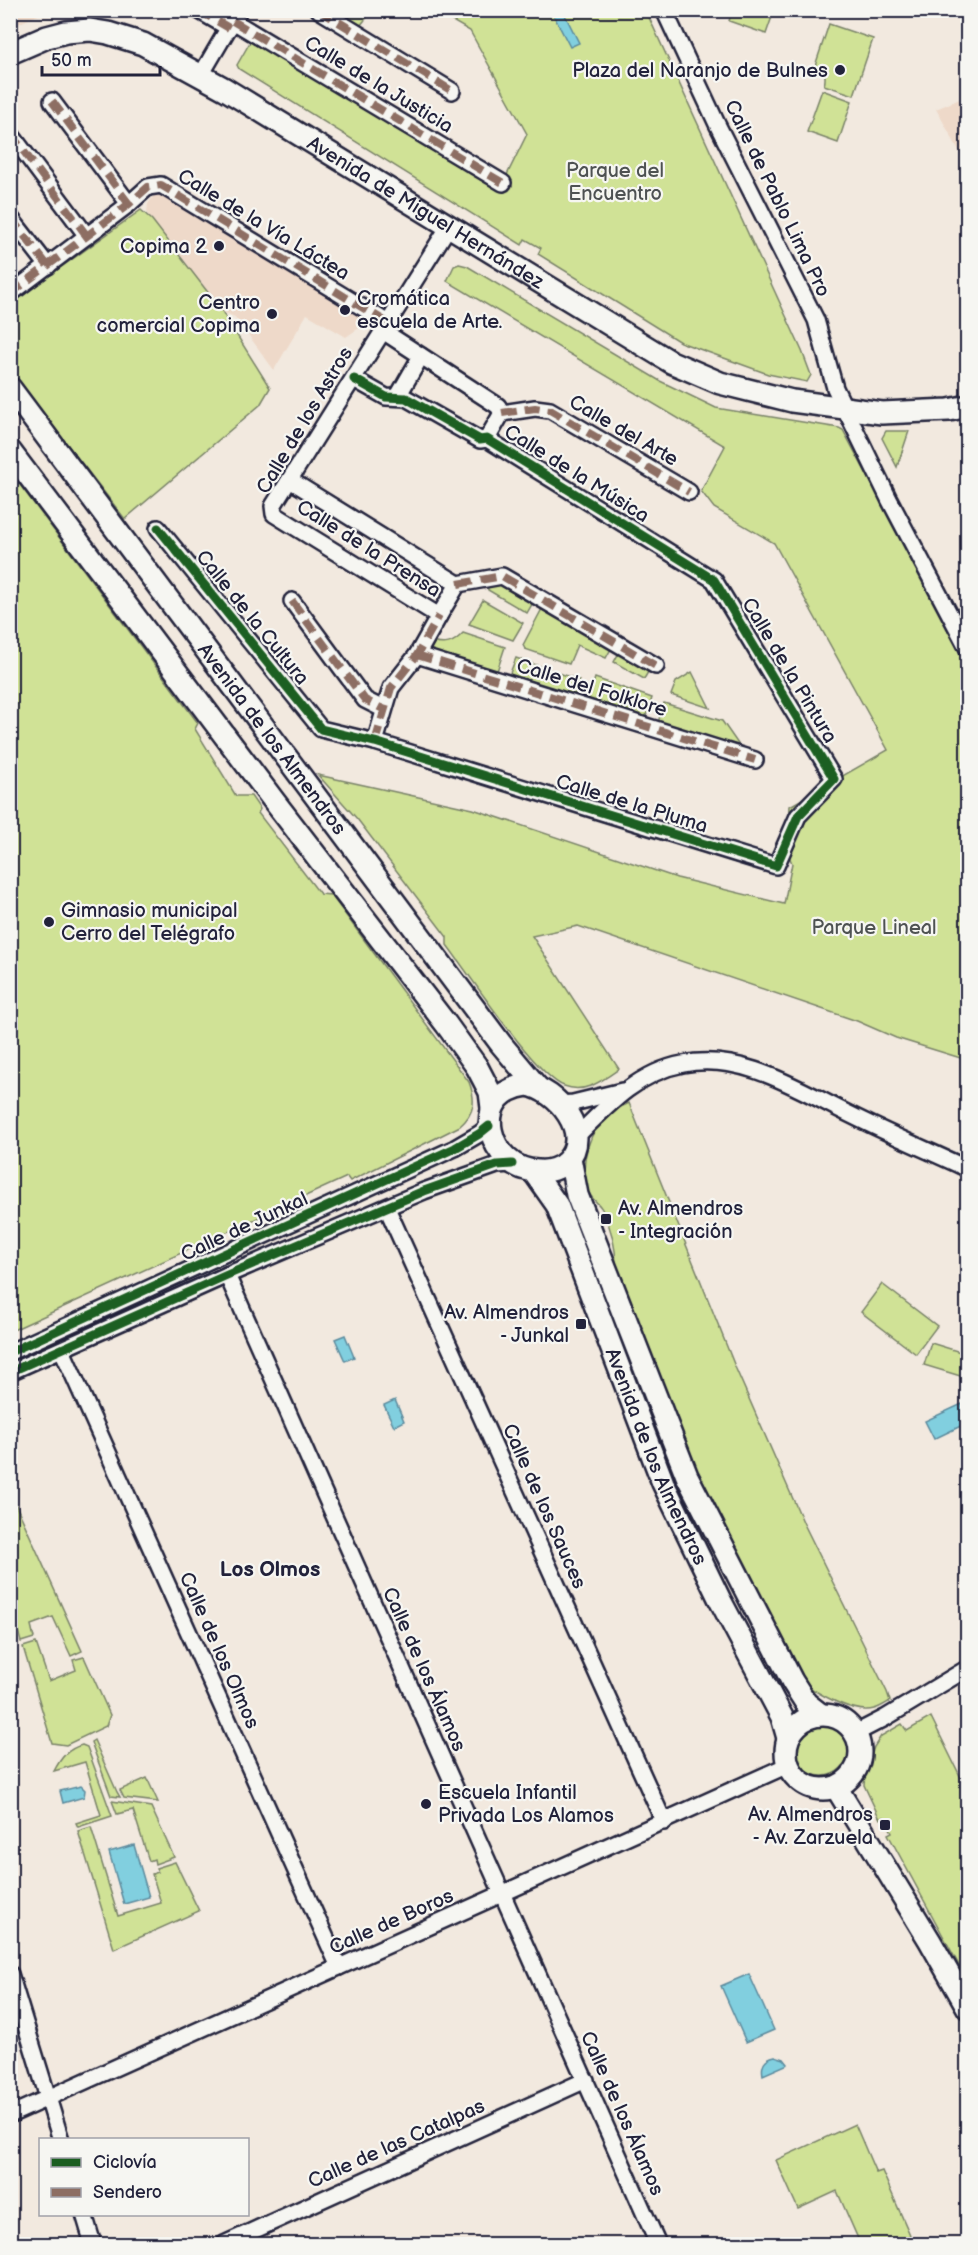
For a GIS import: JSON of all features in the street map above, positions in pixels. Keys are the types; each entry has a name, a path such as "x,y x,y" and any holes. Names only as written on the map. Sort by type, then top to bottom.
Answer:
{"street":[{"name":"Calle de la Justicia","path":"198,10 233,20 503,183"},
{"path":"319,10 452,91"},
{"name":"Calle de Pablo Lima Pro","path":"664,10 717,124 816,320 831,376 844,407 968,650"},
{"path":"201,75 233,20"},
{"name":"Avenida de Miguel Hernández","path":"10,53 46,37 90,30 142,44 201,75 671,362 720,383 792,401 882,413 949,410 968,406"},
{"path":"10,294 129,204 52,101"},
{"path":"10,134 87,236"},
{"name":"Calle de la Vía Láctea","path":"129,204 148,187 161,186 385,327"},
{"path":"10,217 48,266"},
{"name":"Calle de los Astros","path":"274,514 273,506 449,226"},
{"path":"385,327 421,356 498,406 502,413 487,438"},
{"path":"398,396 421,356"},
{"name":"Calle de la Música","path":"354,379 386,397 406,398 480,440 487,438 714,580"},
{"name":"Avenida de los Almendros","path":"10,388 501,1044 537,1087"},
{"name":"Calle del Arte","path":"502,413 535,408 550,410 689,492"},
{"name":"Avenida de los Almendros","path":"10,451 477,1067 490,1092 490,1117"},
{"name":"Calle de la Prensa","path":"290,480 458,584 502,576 656,666"},
{"name":"Calle de la Prensa","path":"274,514 439,616 458,584"},
{"name":"Calle de la Cultura","path":"158,528 321,729 375,742"},
{"name":"Calle de la Pintura","path":"714,580 834,779"},
{"path":"292,601 365,700 383,709"},
{"path":"375,742 391,688 417,655 439,616"},
{"name":"Calle del Folklore","path":"417,655 755,760"},
{"name":"Calle de la Pluma","path":"375,742 776,866 798,816 834,779"},
{"path":"561,1104 625,1090 682,1064 726,1062 772,1077 968,1169"},
{"path":"572,1148 573,1124 561,1104 546,1091 527,1085 510,1090 498,1100 490,1117 498,1146 512,1164 525,1170 545,1172 563,1165 572,1148 625,1090"},
{"name":"Calle de Junkal","path":"10,1352 455,1148 479,1134 490,1117"},
{"name":"Avenida de los Almendros","path":"572,1148 577,1195 687,1476 792,1681 806,1703 820,1714"},
{"name":"Calle de Junkal","path":"10,1372 226,1275 466,1175 497,1165 512,1164"},
{"name":"Avenida de los Almendros","path":"533,1171 557,1205 663,1484 720,1600 774,1701 788,1738"},
{"name":"Calle de los Sauces","path":"387,1208 664,1822"},
{"name":"Calle de los Álamos","path":"226,1275 658,2244"},
{"name":"Calle de los Olmos","path":"62,1350 339,1967"},
{"path":"856,1733 968,1668"},
{"path":"820,1714 834,1716 843,1720 856,1733 861,1754 858,1765 845,1782 836,1787 825,1789 805,1785 798,1780 788,1766 786,1756 788,1738 801,1722 820,1714"},
{"name":"Calle de Boros","path":"10,2115 788,1766"},
{"path":"836,1787 968,2008"},
{"path":"10,1974 62,2138"},
{"name":"Calle de las Catalpas","path":"224,2244 586,2080"},
{"path":"85,2216 93,2244"}],"shaded area":[{"path":"11,10 47,10 47,11 11,27"},
{"path":"967,96 967,165 936,109"},
{"path":"157,191 362,312 362,326 346,337 307,314 274,370 235,317 218,310 150,222 147,212 148,204"}],"green space":[{"path":"732,10 774,11 766,34 729,21"},
{"path":"331,11 372,11 360,26"},
{"name":"Parque del Encuentro","path":"435,11 646,11 802,351 811,375 807,382 768,374 680,342 538,254 541,248 525,239 522,245 239,69 237,65 253,37 501,187 527,134 470,31"},
{"path":"829,24 873,39 854,95 824,85 824,73 815,66"},
{"path":"822,90 852,101 838,143 807,132"},
{"path":"141,210 152,220 220,308 270,388 260,405 125,519 11,372 11,303"},
{"name":"Parque Lineal","path":"459,264 467,266 660,381 716,408 843,430 967,662 967,1060 896,1038 857,1021 578,926 532,936 619,1069 593,1085 579,1088 564,1086 552,1078 520,1045 447,945 447,937 358,820 318,775 473,809 677,878 784,904 792,863 788,854 790,806 888,750 774,543 714,508 701,491 725,446 447,281 454,266"},
{"path":"886,431 909,431 897,467 882,438"},
{"path":"11,473 198,723 195,729 236,796 251,796 260,809 258,813 320,894 331,895 469,1082 473,1095 473,1106 469,1116 460,1126 350,1181 347,1177 11,1331"},
{"path":"502,580 535,599 527,613 488,590 487,582"},
{"path":"483,600 523,623 513,640 469,624"},
{"path":"544,605 613,645 606,658 577,645 569,664 525,649 523,645"},
{"path":"463,633 505,647 496,674 427,652 431,642 448,643 456,640"},
{"path":"621,649 651,667 644,679 614,662"},
{"path":"516,658 579,680 574,698 508,678"},
{"path":"692,672 710,708 671,695 676,682"},
{"path":"595,678 652,698 644,722 587,702"},
{"path":"664,703 722,721 745,754 657,726"},
{"path":"629,1103 736,1369 804,1524 887,1692 890,1701 878,1708 866,1710 849,1707 807,1686 702,1487 616,1273 615,1248 609,1224 602,1209 589,1194 585,1180 585,1158 597,1127 612,1111"},
{"path":"882,1284 937,1326 916,1354 861,1312"},
{"path":"931,1343 967,1354 967,1378 924,1365"},
{"path":"10,1494 82,1651 71,1656 53,1617 31,1625 34,1638 21,1642 11,1607"},
{"path":"36,1643 49,1681 76,1670 73,1660 84,1657 110,1715 106,1726 66,1745 52,1743 23,1647"},
{"path":"931,1717 967,1790 967,1980 888,1834 892,1832 884,1817 880,1819 864,1785 865,1774 874,1747 881,1736 902,1724 907,1731"},
{"path":"822,1722 832,1724 841,1730 847,1739 849,1749 847,1759 841,1768 832,1774 822,1776 812,1774 803,1768 797,1759 795,1749 797,1739 803,1730 812,1724"},
{"path":"94,1740 120,1797 111,1796 91,1742"},
{"path":"82,1745 87,1747 112,1816 78,1827 76,1823 101,1815 85,1762 54,1771 65,1755"},
{"path":"147,1778 158,1802 124,1798 120,1790"},
{"path":"112,1801 151,1807 174,1857 155,1864 154,1859 149,1861 133,1810 117,1814"},
{"path":"91,1827 118,1916 161,1903 152,1874 158,1872 156,1868 175,1862 199,1911 114,1949 78,1831"},
{"path":"855,2124 876,2173 882,2171 914,2244 853,2244 859,2241 837,2191 798,2209 776,2160"}],"water":[{"path":"563,11 579,43 570,47 553,14"},
{"path":"345,1335 354,1357 345,1361 335,1339"},
{"path":"395,1400 404,1421 394,1426 384,1405"},
{"path":"962,1404 967,1415 967,1423 934,1439 925,1421"},
{"path":"81,1786 85,1790 84,1797 63,1803 60,1791"},
{"path":"134,1845 149,1897 124,1904 109,1852"},
{"path":"749,1974 774,2030 746,2042 721,1986"},
{"path":"775,2056 784,2059 788,2064 763,2075 764,2062"}],"marked path":[{"path":"198,10 229,28"},
{"path":"319,10 452,91"},
{"path":"233,21 503,183"},
{"path":"52,101 129,204"},
{"path":"10,133 87,236"},
{"path":"10,294 148,187 161,185 388,323"},
{"path":"10,217 48,266"},
{"path":"502,413 535,408 550,410 689,492"},
{"path":"458,584 502,576 656,666"},
{"path":"292,601 365,700 383,709"},
{"path":"375,742 391,688 417,655 439,616"},
{"path":"417,655 755,760"}],"cycle path":[{"path":"158,528 321,729 375,742 776,866 798,816 834,779 714,580 487,439 480,440 406,398 386,397 354,379"},
{"path":"10,1352 455,1148 489,1126"},
{"path":"10,1372 227,1275 424,1191 497,1165 512,1164"}],"place":[{"name":"Plaza del Naranjo de Bulnes","path":"840,70"},
{"name":"Copima 2","path":"219,246"},
{"name":"Cromática escuela de Arte.","path":"345,310"},
{"name":"Centro comercial Copima","path":"272,314"},
{"name":"Gimnasio municipal Cerro del Telégrafo","path":"49,922"},
{"name":"Av. Almendros - Integración","path":"606,1219"},
{"name":"Av. Almendros - Junkal","path":"581,1324"},
{"name":"Escuela Infantil Privada Los Alamos","path":"426,1804"},
{"name":"Av. Almendros - Av. Zarzuela","path":"885,1825"}],"district":[{"name":"Los Olmos","path":"270,1569"}]}
